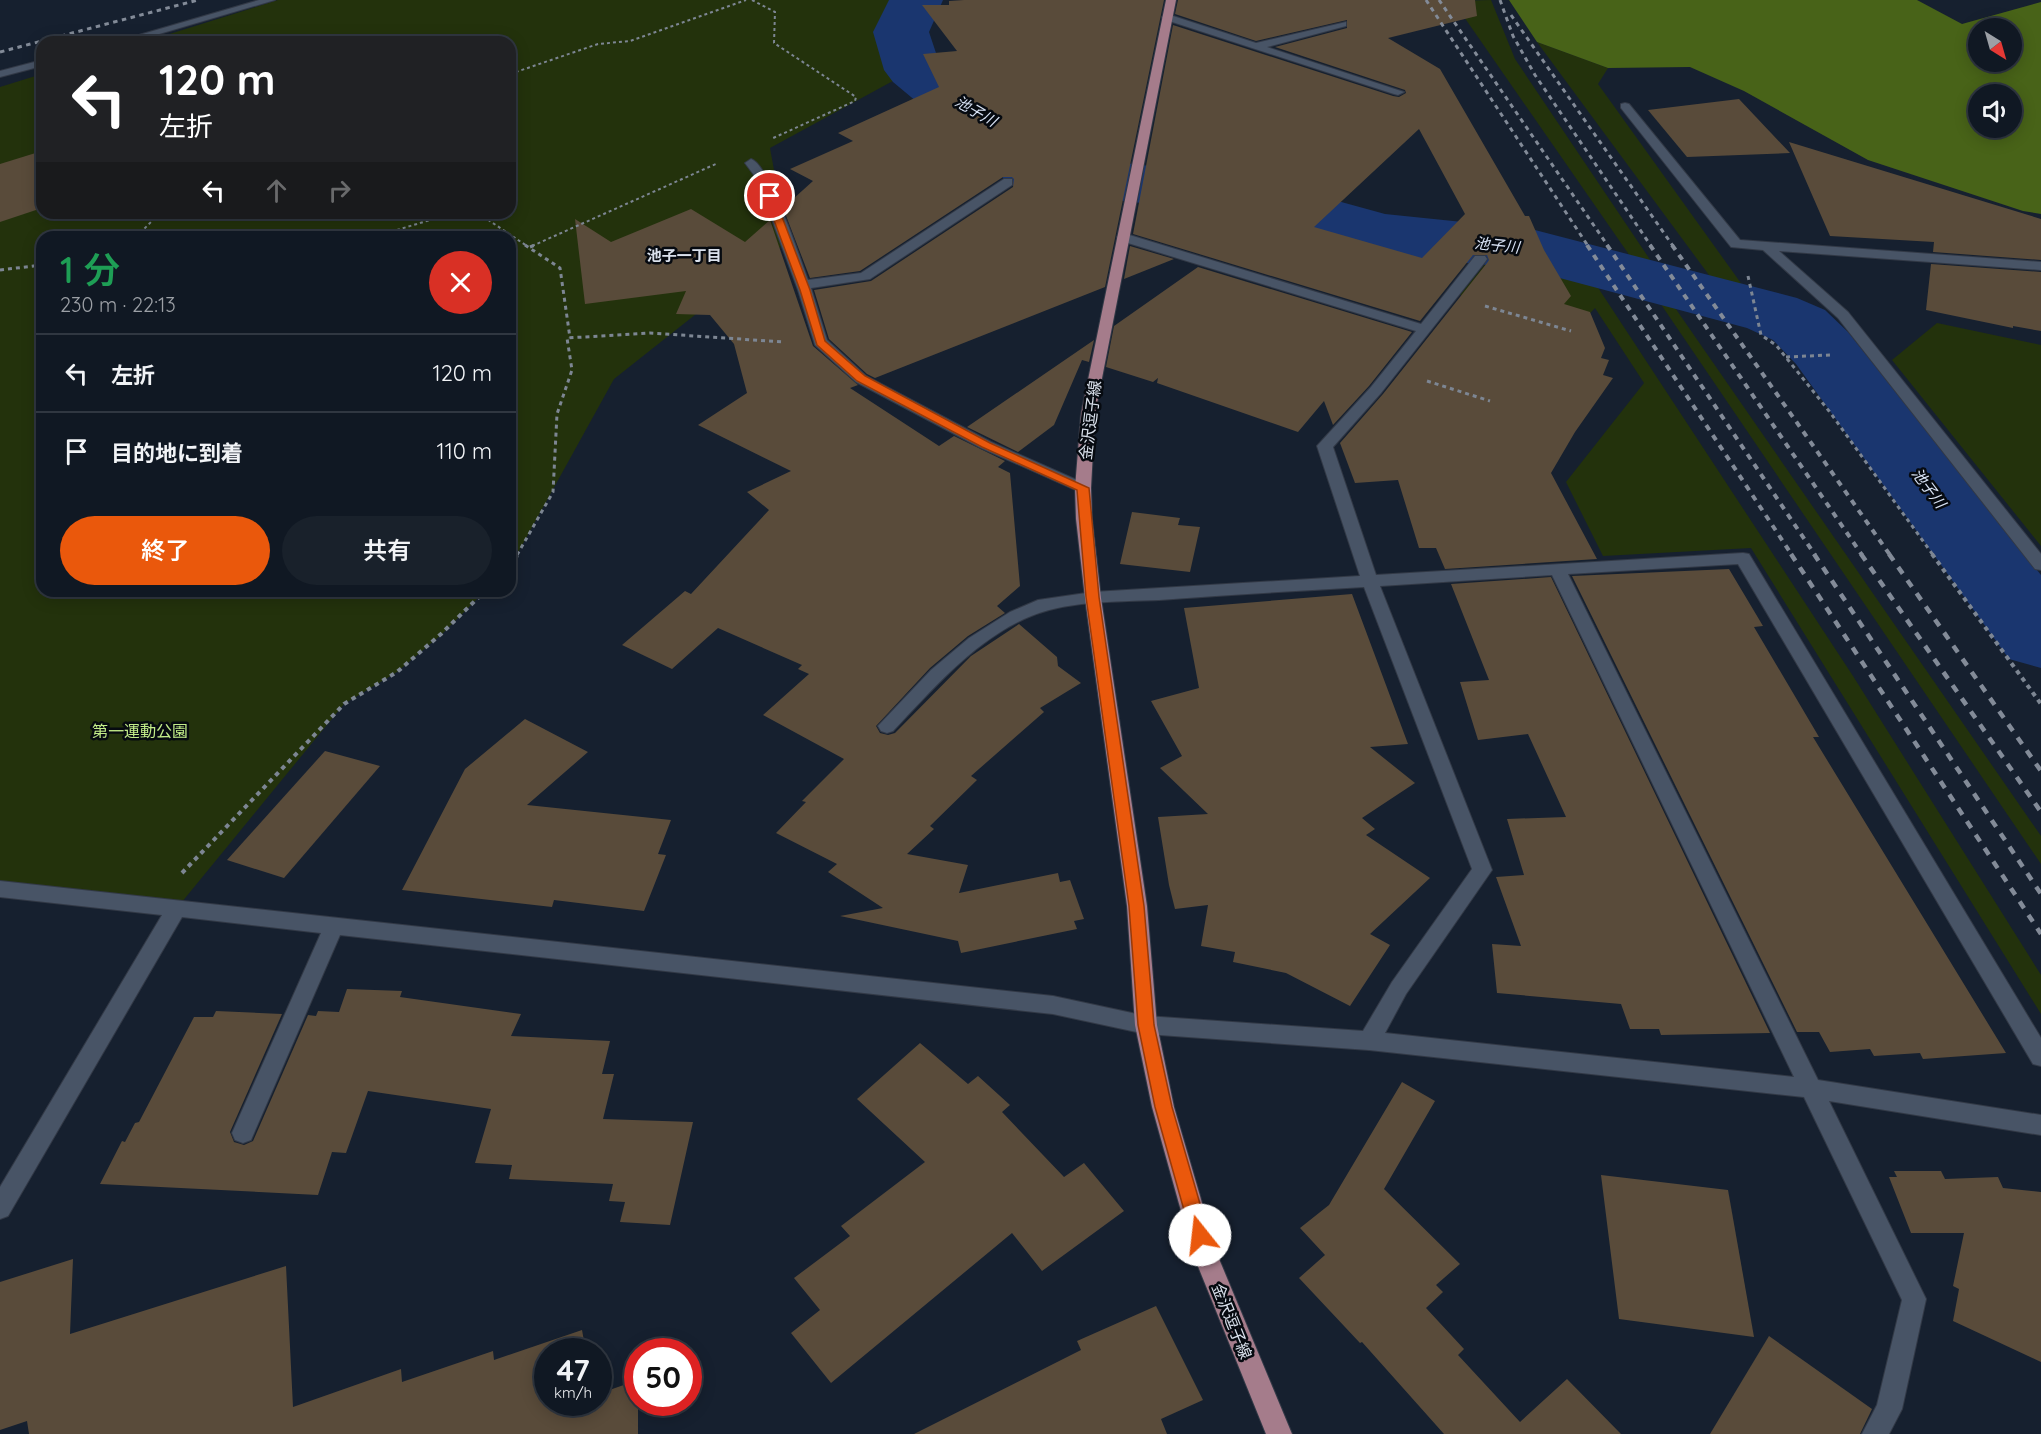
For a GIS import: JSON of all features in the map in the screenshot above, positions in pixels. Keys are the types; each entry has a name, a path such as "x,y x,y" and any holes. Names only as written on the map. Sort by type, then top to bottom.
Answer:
{"main road":[{"name":"金沢逗子線","path":"1169,0 1088,414 1083,488 1093,597 1137,906 1146,1025 1163,1107 1205,1254 1279,1434"}],"street":[{"path":"141,36 270,0"},
{"path":"1167,17 1398,92"},
{"path":"1254,47 1342,24"},
{"path":"0,74 36,65"},
{"path":"1625,106 1736,244 2041,266"},
{"path":"752,163 763,179 803,285 820,342 861,379 986,445 1083,488"},
{"path":"803,285 865,276 1008,182"},
{"path":"1123,237 1423,329"},
{"path":"1766,246 1843,315 2041,565"},
{"path":"1369,1041 1399,988 1482,870 1369,579 1326,446 1392,370 1480,259"},
{"path":"887,726 940,670 998,626 1039,606 1093,597 1743,558 2041,1057"},
{"path":"1557,568 1914,1299 1889,1409 1875,1434"},
{"path":"0,890 1053,1005 1146,1025 1369,1041 1810,1089 2041,1125"},
{"path":"0,1208 177,908"},
{"path":"243,1133 334,925"}],"path":[{"path":"516,72 597,44 630,41 746,0"},
{"path":"752,0 776,12 774,43 856,97 855,101 771,139"},
{"path":"530,247 719,163"},
{"path":"142,231 154,219"},
{"path":"394,231 433,219"},
{"path":"487,219 506,231"},
{"path":"516,238 560,268 570,338"},
{"path":"0,270 36,267"},
{"path":"1753,289 1761,335 1786,357 1829,411 2041,704"},
{"path":"1449,296 1571,331"},
{"path":"516,557 553,492 557,414 572,370 567,338 650,333 799,343 820,342"},
{"path":"1786,357 1834,355"},
{"path":"1392,370 1490,401"},
{"path":"152,905 344,704 397,672 480,597"}],"green space":[{"name":"第一運動公園","path":"278,0 910,0 913,70 770,148 787,242 614,379 516,556 516,231 36,231 36,597 479,597 442,634 397,672 344,704 177,908 0,889 0,87 36,76 36,219 516,219 516,36 163,36"},
{"path":"1491,0 1515,59 1659,273 1639,269 1453,1"},
{"path":"1509,0 1917,0 1962,24 1968,22 1968,72 2022,72 2022,18 1984,18 2041,2 2041,214 2023,211 1868,160 1744,91 1690,67 1608,68 1537,42"},
{"path":"1537,42 1608,68 1598,84 1743,286 1744,294 1720,290"},
{"path":"1487,262 1532,267 1593,280 1853,676 2041,975 2041,1014 1751,548 1603,556 1566,482 1644,383 1595,308 1575,329 1460,295"},
{"path":"1656,297 1671,302 2041,836 2041,864"},
{"path":"1937,323 2041,345 2041,546 1892,360"}],"building":[{"path":"1164,0 1105,287 875,378 867,374 829,339 814,290 871,281 1013,187 1014,179 1003,177 860,271 810,278 783,208 813,181 790,169 853,141 838,133 939,87 923,54 957,51 922,5 949,5 949,1"},
{"path":"1178,0 1475,0 1477,16 1388,38 1440,69 1525,216 1529,216 1544,250 1571,296 1564,304 1590,312 1605,348 1601,358 1609,360 1603,375 1613,378 1575,432 1551,473 1597,559 1445,569 1436,548 1419,548 1398,480 1355,483 1340,443 1383,394 1487,263 1489,260 1487,255 1473,255 1420,321 1133,234 1173,25 1393,96 1399,97 1406,93 1405,90 1275,47 1347,28 1347,20 1256,41 1175,14","holes":["1419,129 1465,214 1422,258 1314,227"]},
{"path":"1739,99 1790,153 1687,157 1648,110"},
{"path":"1789,142 2041,219 2041,260 1933,252 1934,242 1830,236"},
{"path":"36,153 36,210 0,222 0,164"},
{"path":"691,209 745,242 770,220 813,346 858,385 850,388 939,446 954,436 1005,461 998,467 1010,473 1020,586 997,606 1005,613 968,636 930,668 876,726 880,733 888,735 895,733 971,656 1019,624 1057,657 1058,666 1081,683 1040,708 1044,712 971,776 977,780 930,826 934,829 907,854 968,865 959,893 1058,873 1060,882 1070,880 1084,919 1074,921 1077,929 961,953 958,941 840,916 883,908 828,872 837,864 776,833 806,802 802,801 844,759 763,715 809,674 798,669 802,665 718,628 672,669 622,645 685,591 691,594 769,510 747,492 791,471 698,425 747,393 734,344 710,315 676,314 686,291 585,304 575,219 611,242"},
{"path":"1130,246 1174,259 1124,279"},
{"path":"1931,264 2041,272 2041,331 2013,326 2013,328 1926,310"},
{"path":"1198,267 1412,332 1369,386 1333,425 1324,401 1298,432 1157,383 1158,378 1153,382 1106,367 1114,326"},
{"path":"1094,340 1089,362 1082,360 1054,425 1018,452 967,427"},
{"path":"1132,512 1180,518 1178,525 1200,527 1190,572 1120,564"},
{"path":"1729,569 1763,626 1754,627 1819,737 1813,737 2006,1053 1923,1059 1920,1053 1874,1056 1870,1049 1830,1052 1819,1032 1797,1032 1572,576"},
{"path":"1551,577 1770,1033 1661,1035 1659,1029 1630,1029 1621,1004 1497,993 1492,944 1521,946 1496,877 1524,875 1507,819 1566,817 1528,734 1478,740 1460,682 1489,680 1451,584"},
{"path":"1352,594 1408,744 1370,747 1415,783 1362,818 1375,829 1366,835 1430,878 1370,934 1390,945 1350,1006 1286,973 1233,962 1235,952 1201,946 1208,905 1175,909 1158,817 1208,814 1160,768 1182,756 1151,701 1199,688 1184,608"},
{"path":"525,719 588,752 527,805 671,820 658,854 666,855 644,911 554,900 552,907 402,890 465,769"},
{"path":"325,751 380,766 284,878 227,860"},
{"path":"347,989 402,991 400,997 521,1014 511,1036 610,1041 602,1074 614,1074 603,1119 693,1122 670,1225 620,1222 625,1202 609,1201 613,1184 509,1179 512,1165 475,1163 491,1109 368,1091 346,1153 332,1152 318,1195 100,1184 122,1141 125,1142 135,1123 139,1122 194,1017 213,1017 216,1011 282,1014 230,1132 234,1142 244,1145 253,1141 308,1015 316,1016 318,1011 339,1012"},
{"path":"920,1043 968,1084 978,1076 1010,1105 1002,1112 1064,1177 1084,1163 1124,1211 1042,1271 1012,1233 831,1383 791,1333 820,1310 794,1278 850,1236 841,1226 925,1162 857,1099"},
{"path":"1402,1082 1435,1101 1384,1189 1460,1264 1436,1285 1443,1292 1426,1308 1464,1349 1458,1355 1520,1422 1567,1379 1621,1434 1444,1434 1362,1342 1360,1343 1299,1278 1325,1255 1300,1228 1329,1205"},
{"path":"1894,1171 1941,1171 1945,1179 1998,1177 2003,1188 2041,1192 2041,1362 1953,1321 1959,1289 1953,1286 1964,1233 1911,1233 1889,1177 1897,1177"},
{"path":"1601,1175 1728,1190 1754,1337 1619,1319"},
{"path":"73,1259 70,1334 286,1266 293,1407 401,1369 402,1382 493,1351 494,1360 534,1346 534,1416 612,1416 612,1389 624,1385 624,1416 638,1416 638,1434 29,1434 27,1421 0,1430 0,1282"},
{"path":"1156,1306 1203,1400 1161,1419 1167,1434 914,1434 1081,1350 1077,1341"},
{"path":"582,1330 583,1338 559,1338"},
{"path":"1769,1336 1872,1409 1860,1434 1710,1434"}],"waterway":[{"name":"池子川","path":"916,0 901,32 913,70 938,90 1000,124 1016,141 1029,170 1051,178 1091,178 1226,194 1271,203 1381,234 1531,249 1772,313 1799,325 1822,348 2041,637"}],"railway":[{"path":"61,36 198,0"},
{"path":"1426,0 1588,246"},
{"path":"1439,0 1608,246"},
{"path":"1500,0 1513,36 1535,75 1651,246"},
{"path":"1511,15 1673,246"},
{"path":"0,52 36,43"},
{"path":"1587,245 1792,555"},
{"path":"1607,245 1815,555"},
{"path":"1650,245 1862,555"},
{"path":"1672,245 1890,555"},
{"path":"1791,554 2041,934"},
{"path":"1814,554 2041,894"},
{"path":"1861,554 2041,812"},
{"path":"1889,554 2041,771"}],"district":[{"name":"池子一丁目","path":"684,255"}],"route":[{"path":"770,196 805,290 820,342 861,379 986,445 1083,488 1093,597 1137,906 1146,1025 1163,1107 1200,1235"}]}
